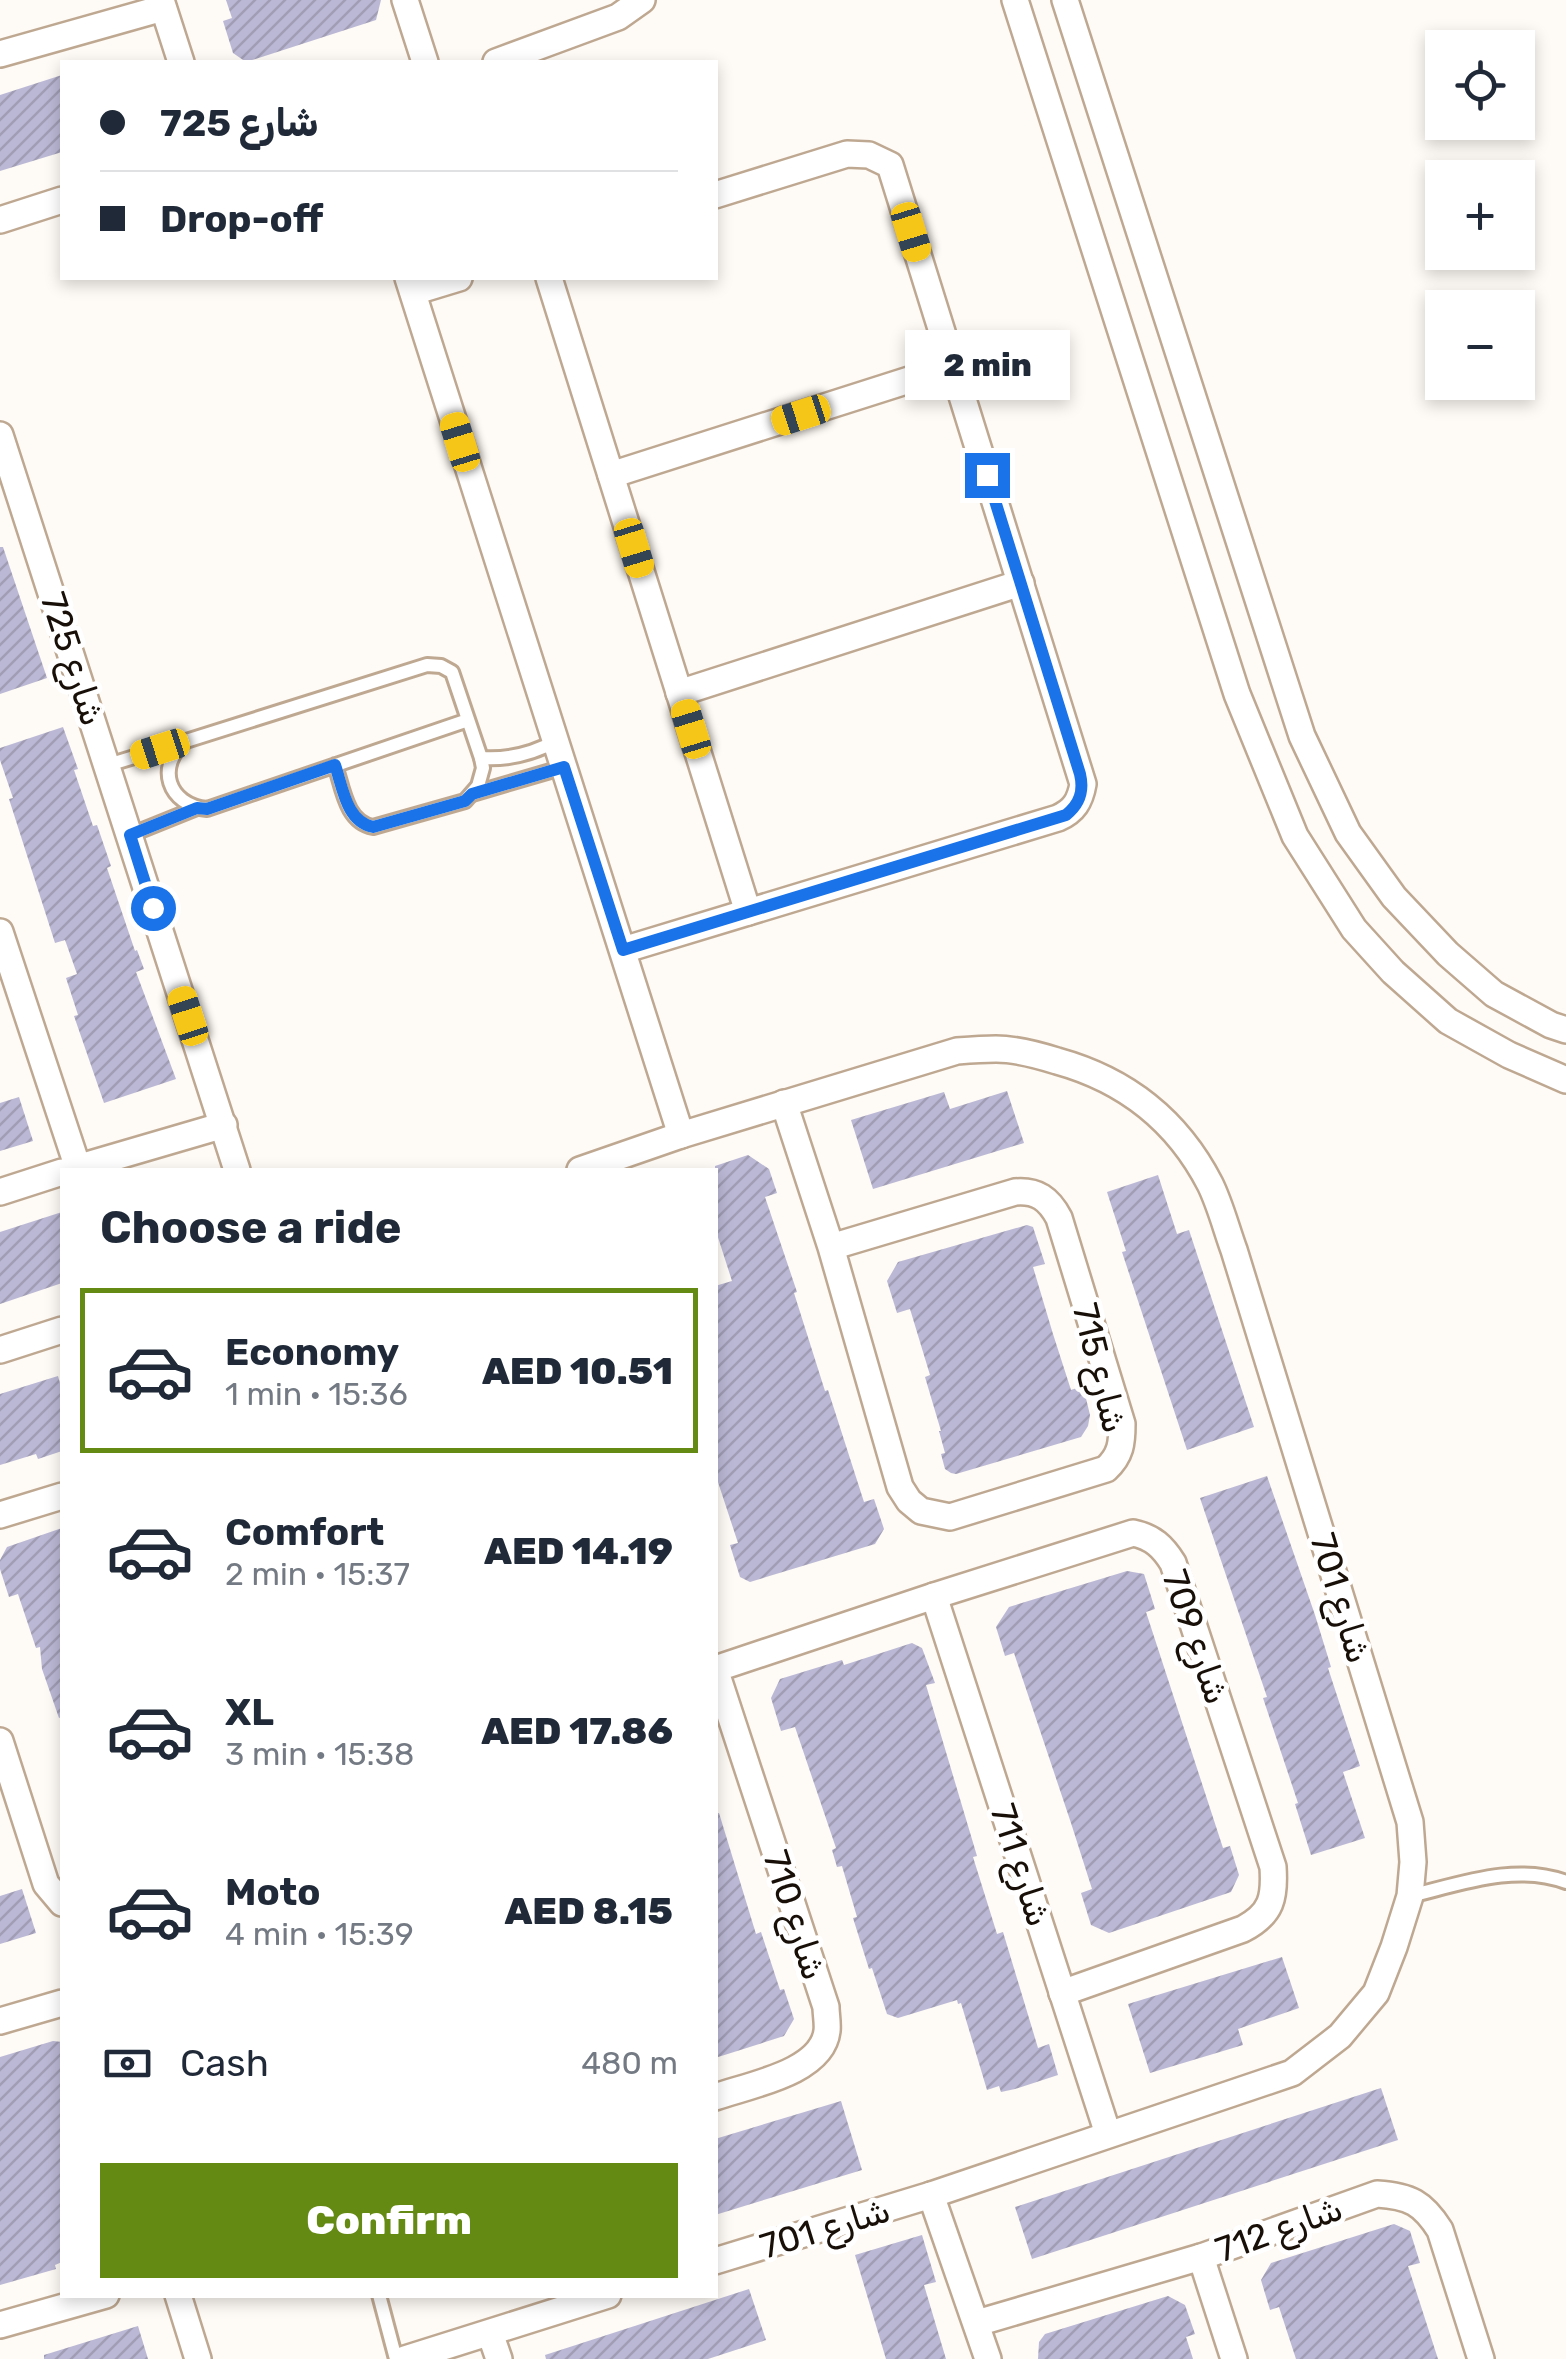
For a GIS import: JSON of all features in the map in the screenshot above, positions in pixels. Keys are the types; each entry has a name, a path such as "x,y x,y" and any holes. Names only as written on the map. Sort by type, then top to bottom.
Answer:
{"street":[{"path":"406,0 423,60"},
{"path":"501,60 618,17 642,0"},
{"path":"1015,0 1236,694 1294,836 1354,928 1393,972 1448,1020 1509,1056 1566,1080"},
{"path":"1065,0 1302,736 1348,833 1394,897 1448,954 1494,994 1566,1030"},
{"path":"0,54 162,4 180,60"},
{"path":"623,950 1058,818 1072,810 1081,794 1080,774 890,166 869,156 847,154 718,194"},
{"path":"0,220 60,201"},
{"path":"445,280 411,285 681,1134"},
{"path":"551,280 748,912"},
{"path":"611,475 953,366"},
{"name":"شارع 725","path":"0,434 236,1168"},
{"path":"679,692 1021,584"},
{"path":"0,932 69,1168"},
{"name":"شارع 701","path":"586,1168 681,1134 957,1051 1000,1049 1035,1054 1079,1067 1137,1096 1166,1121 1210,1185 1234,1250 1410,1822 1410,1896 1376,1992 1340,2036 1292,2073 931,2195 718,2260"},
{"name":"شارع 715","path":"784,1103 831,1247 900,1487 909,1501 920,1511 950,1517 1106,1469 1114,1462 1120,1452 1122,1424 1059,1218 1043,1196 1015,1192 831,1247"},
{"path":"77,1168 224,1125"},
{"path":"0,1192 60,1173"},
{"path":"0,1350 60,1331"},
{"path":"0,1515 60,1497"},
{"name":"شارع 709","path":"718,1668 1133,1533 1164,1548 1174,1563 1273,1867 1274,1890 1258,1921 1243,1929 1062,1993"},
{"name":"شارع 711","path":"934,1596 1108,2134"},
{"name":"شارع 710","path":"718,1678 826,2007 828,2031 822,2048 802,2068 718,2096"},
{"path":"0,1741 46,1884 60,1901"},
{"path":"0,2021 60,2004"},
{"name":"شارع 712","path":"976,2323 1201,2257 1377,2194 1399,2195 1430,2214 1440,2230 1481,2359"},
{"path":"931,2195 988,2359"},
{"path":"1201,2257 1234,2359"},
{"path":"0,2325 95,2298"},
{"path":"179,2298 198,2359"},
{"path":"406,2359 490,2333 563,2302 589,2298"},
{"path":"490,2333 499,2359"}],"lane":[{"path":"108,766 427,665 452,672 481,758 481,777 465,801 365,826 350,810 335,765"},
{"path":"186,741 172,757 169,778 178,797 207,809 468,720"},
{"path":"481,758 523,755 556,741"},
{"path":"472,794 564,767"},
{"path":"130,835 197,808"},
{"path":"1410,1896 1523,1873 1566,1882"},
{"path":"380,2298 396,2359"}],"building":[{"path":"226,0 381,0 376,20 252,60 243,60 233,53 223,21 232,18"},
{"path":"60,76 60,153 0,171 0,95"},
{"path":"0,547 47,678 0,694"},
{"path":"63,727 78,769 74,770 93,826 97,825 111,866 107,868 144,969 136,972 176,1079 104,1103 74,1016 78,1015 66,978 77,974 65,940 55,943 0,760 0,748"},
{"path":"1007,1091 1024,1143 873,1189 851,1120 944,1092 950,1109"},
{"path":"19,1097 33,1141 0,1151 0,1103"},
{"path":"748,1155 769,1169 777,1193 765,1197 825,1391 828,1390 864,1502 874,1499 884,1529 875,1544 750,1582 740,1577 730,1545 738,1543 718,1482 718,1285 732,1281 718,1237 715,1166"},
{"path":"1158,1175 1177,1234 1189,1230 1254,1427 1187,1450 1122,1252 1126,1251 1107,1192"},
{"path":"60,1213 60,1284 0,1304 0,1232"},
{"path":"1027,1225 1033,1227 1045,1264 1033,1267 1071,1390 1083,1386 1090,1415 1088,1426 1081,1437 951,1473 945,1469 941,1454 945,1453 941,1431 925,1377 930,1375 910,1309 897,1313 887,1281 898,1262"},
{"path":"58,1376 60,1452 0,1465 0,1394"},
{"path":"1267,1476 1315,1615 1360,1766 1343,1772 1365,1838 1311,1855 1263,1698 1267,1697 1200,1498"},
{"path":"60,1529 59,1718 42,1669 40,1647 36,1648 18,1594 9,1597 0,1569 7,1547"},
{"path":"1127,1571 1144,1574 1155,1609 1146,1612 1223,1848 1230,1846 1239,1875 1231,1892 1109,1933 1091,1925 1081,1893 1092,1889 1071,1823 1014,1653 1005,1656 996,1627 1009,1607"},
{"path":"912,1643 922,1648 935,1683 926,1685 997,1934 1003,1932 1038,2048 1049,2044 1058,2075 1015,2089 1001,2092 999,2086 987,2090 957,2000 898,2018 887,2014 872,1968 869,1969 842,1866 837,1867 832,1850 836,1848 795,1727 781,1731 771,1698 780,1679 842,1660 844,1665"},
{"path":"718,1813 756,1934 761,1932 794,2019 784,2036 718,2057"},
{"path":"22,1889 36,1933 0,1944 0,1896"},
{"path":"1282,1957 1299,2008 1238,2029 1243,2045 1150,2073 1128,2004"},
{"path":"60,2042 60,2263 55,2265 56,2269 0,2285 0,2057"},
{"path":"1381,2088 1398,2140 1032,2259 1015,2207"},
{"path":"841,2101 862,2170 718,2214 718,2138"},
{"path":"1394,2224 1410,2231 1420,2263 1408,2266 1438,2359 1296,2359 1279,2307 1270,2310 1261,2280 1271,2263"},
{"path":"922,2235 936,2282 924,2285 946,2359 886,2359 855,2255"},
{"path":"749,2289 766,2340 708,2359 546,2359 545,2355"},
{"path":"1168,2296 1185,2305 1195,2334 1186,2337 1193,2359 1038,2359 1039,2342 1045,2334"},
{"path":"138,2326 148,2359 44,2359 44,2355"}],"route":[{"path":"153,908 130,835 197,808 207,809 335,765 353,816 373,827 564,767 623,950 1066,815 1078,803 1080,774 987,475"}]}
